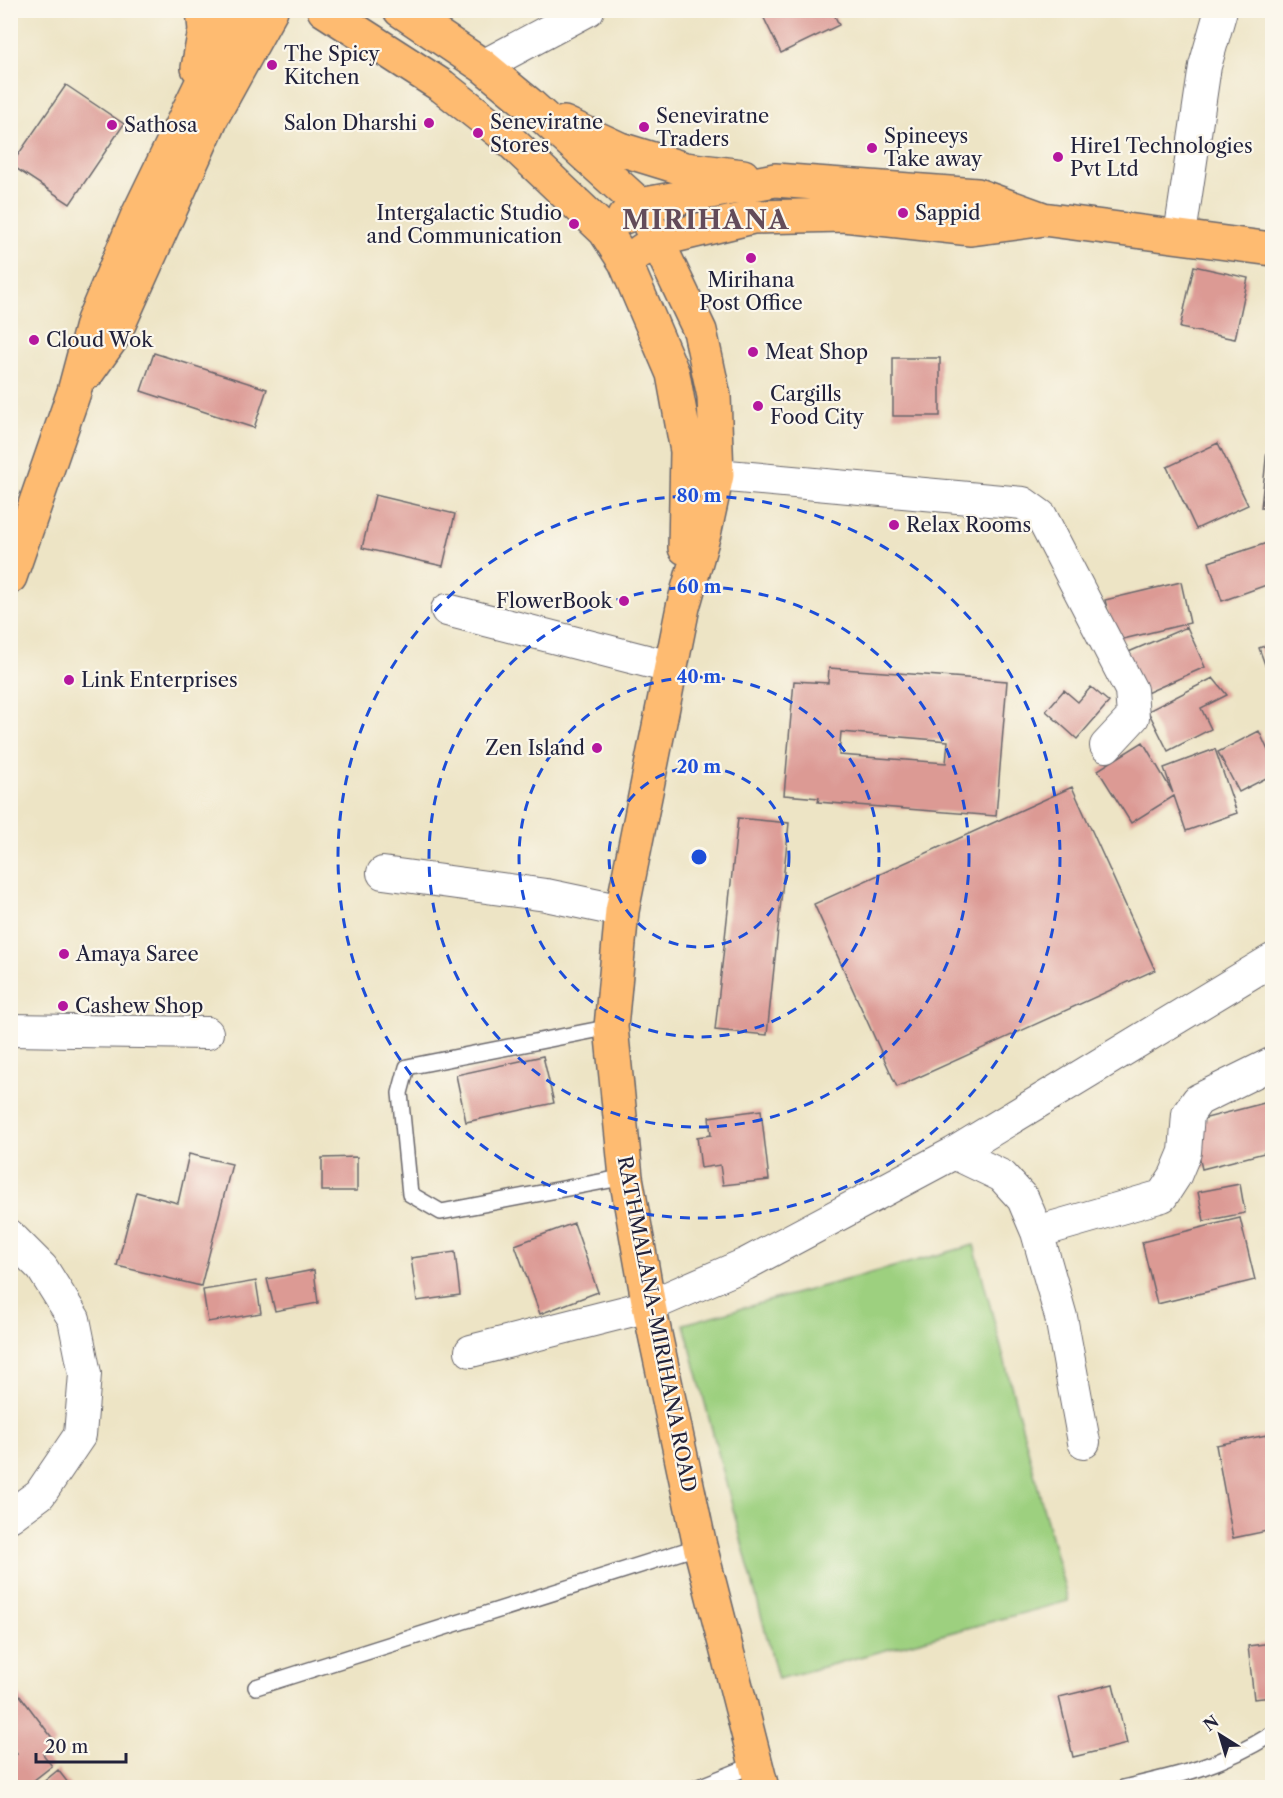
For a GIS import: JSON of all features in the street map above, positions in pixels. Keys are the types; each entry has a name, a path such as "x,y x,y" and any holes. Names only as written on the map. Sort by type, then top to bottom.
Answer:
{"main road":[{"path":"193,98 205,30 203,10"},
{"path":"11,575 74,392 93,321 137,217 237,10"},
{"path":"74,392 114,335 212,117 271,10"},
{"name":"RATHMALANA-MIRIHANA ROAD","path":"324,10 442,86 504,135 605,231 625,262 674,374 687,451 683,607"},
{"path":"400,10 483,66 538,112 620,149 685,169 775,180 977,195 1043,219 1180,235 1272,249"},
{"name":"RATHMALANA-MIRIHANA ROAD","path":"538,112 640,206 700,331 714,396 717,475 705,530 683,607 622,911 611,1027 626,1177 649,1306 700,1546 759,1776"},
{"path":"605,231 640,206 775,180"},
{"path":"625,262 658,240 753,217 844,215 971,229 1043,219"}],"street":[{"path":"483,66 588,10"},
{"path":"1180,235 1205,66 1221,10"},
{"path":"717,475 1023,503 1041,516 1131,690 1133,717 1106,746"},
{"path":"447,610 670,667"},
{"path":"384,873 546,895 622,911"},
{"path":"471,1351 649,1306 746,1264 954,1153 1272,960"},
{"path":"10,1030 207,1033"},
{"path":"1037,1232 1162,1196 1175,1176 1185,1152 1188,1114 1198,1100 1271,1064"},
{"path":"954,1153 1002,1176 1023,1198 1037,1232 1061,1317 1084,1442"},
{"path":"10,1236 42,1268 74,1319 86,1374 80,1435 40,1494 10,1516"}],"lane":[{"path":"611,1027 408,1067 400,1093 401,1104 410,1194 441,1212 626,1177"},
{"path":"256,1687 700,1546"},
{"path":"1123,1788 1193,1773 1247,1750 1272,1734"},
{"path":"696,1788 759,1776"}],"green space":[{"path":"974,1245 1068,1601 778,1679 684,1324"}],"building":[{"path":"760,10 832,10 839,25 781,53"},
{"path":"66,85 124,124 70,204 11,165"},
{"path":"1194,266 1248,278 1235,339 1180,328"},
{"path":"154,353 267,389 254,428 141,391"},
{"path":"893,358 940,358 940,416 893,416"},
{"path":"1270,420 1272,420 1272,509 1261,508"},
{"path":"1218,443 1248,505 1196,529 1167,467"},
{"path":"375,495 455,514 443,566 362,548"},
{"path":"1267,543 1272,560 1272,583 1222,601 1209,562"},
{"path":"1181,582 1190,623 1115,641 1105,600"},
{"path":"1187,627 1205,667 1142,695 1124,654"},
{"path":"1272,643 1272,684 1259,648"},
{"path":"829,668 1007,681 996,816 818,802 819,798 784,795 794,681 828,683","holes":["841,732 948,741 946,763 839,755"]},
{"path":"1213,678 1227,695 1201,708 1211,729 1168,751 1148,711"},
{"path":"1091,687 1109,702 1077,739 1046,711 1064,690 1078,702"},
{"path":"1259,731 1272,759 1272,775 1239,792 1218,752"},
{"path":"1143,742 1173,793 1164,768 1215,749 1237,813 1186,831 1174,796 1131,823 1098,770"},
{"path":"1072,787 1155,970 897,1087 814,904"},
{"path":"738,818 789,823 767,1035 715,1030"},
{"path":"543,1056 554,1103 466,1122 456,1075"},
{"path":"1272,1101 1272,1151 1202,1169 1191,1122"},
{"path":"761,1110 769,1180 723,1185 720,1165 701,1168 697,1137 711,1135 709,1117"},
{"path":"189,1154 232,1164 201,1286 117,1266 136,1192 178,1203"},
{"path":"357,1157 357,1191 322,1191 322,1158"},
{"path":"1240,1184 1245,1213 1204,1221 1198,1192"},
{"path":"1240,1218 1255,1280 1157,1304 1142,1242"},
{"path":"574,1223 598,1292 540,1314 515,1245"},
{"path":"455,1252 460,1295 417,1301 411,1258"},
{"path":"314,1270 318,1303 275,1311 267,1279"},
{"path":"256,1281 261,1313 208,1322 203,1290"},
{"path":"1272,1434 1272,1530 1233,1538 1216,1445"},
{"path":"1272,1643 1272,1697 1254,1699 1248,1646"},
{"path":"1113,1684 1127,1744 1073,1757 1059,1697"},
{"path":"19,1694 56,1743 43,1754 52,1766 24,1788 10,1788 10,1759 17,1754 10,1745 10,1700"},
{"path":"58,1770 72,1788 36,1788"}],"place":[{"name":"The Spicy Kitchen","path":"272,65"},
{"name":"Salon Dharshi","path":"429,123"},
{"name":"Sathosa","path":"112,125"},
{"name":"Seneviratne Traders","path":"644,127"},
{"name":"Seneviratne Stores","path":"478,133"},
{"name":"Spineeys Take away","path":"872,148"},
{"name":"Hire1 Technologies Pvt Ltd","path":"1058,157"},
{"name":"Sappid","path":"903,213"},
{"name":"Intergalactic Studio and Communication","path":"574,224"},
{"name":"Mirihana Post Office","path":"751,258"},
{"name":"Cloud Wok","path":"34,340"},
{"name":"Meat Shop","path":"753,352"},
{"name":"Cargills Food City","path":"758,406"},
{"name":"Relax Rooms","path":"894,525"},
{"name":"FlowerBook","path":"624,601"},
{"name":"Link Enterprises","path":"69,680"},
{"name":"Zen Island","path":"597,748"},
{"name":"Amaya Saree","path":"64,954"},
{"name":"Cashew Shop","path":"63,1006"}],"district":[{"name":"MIRIHANA","path":"706,220"}]}
